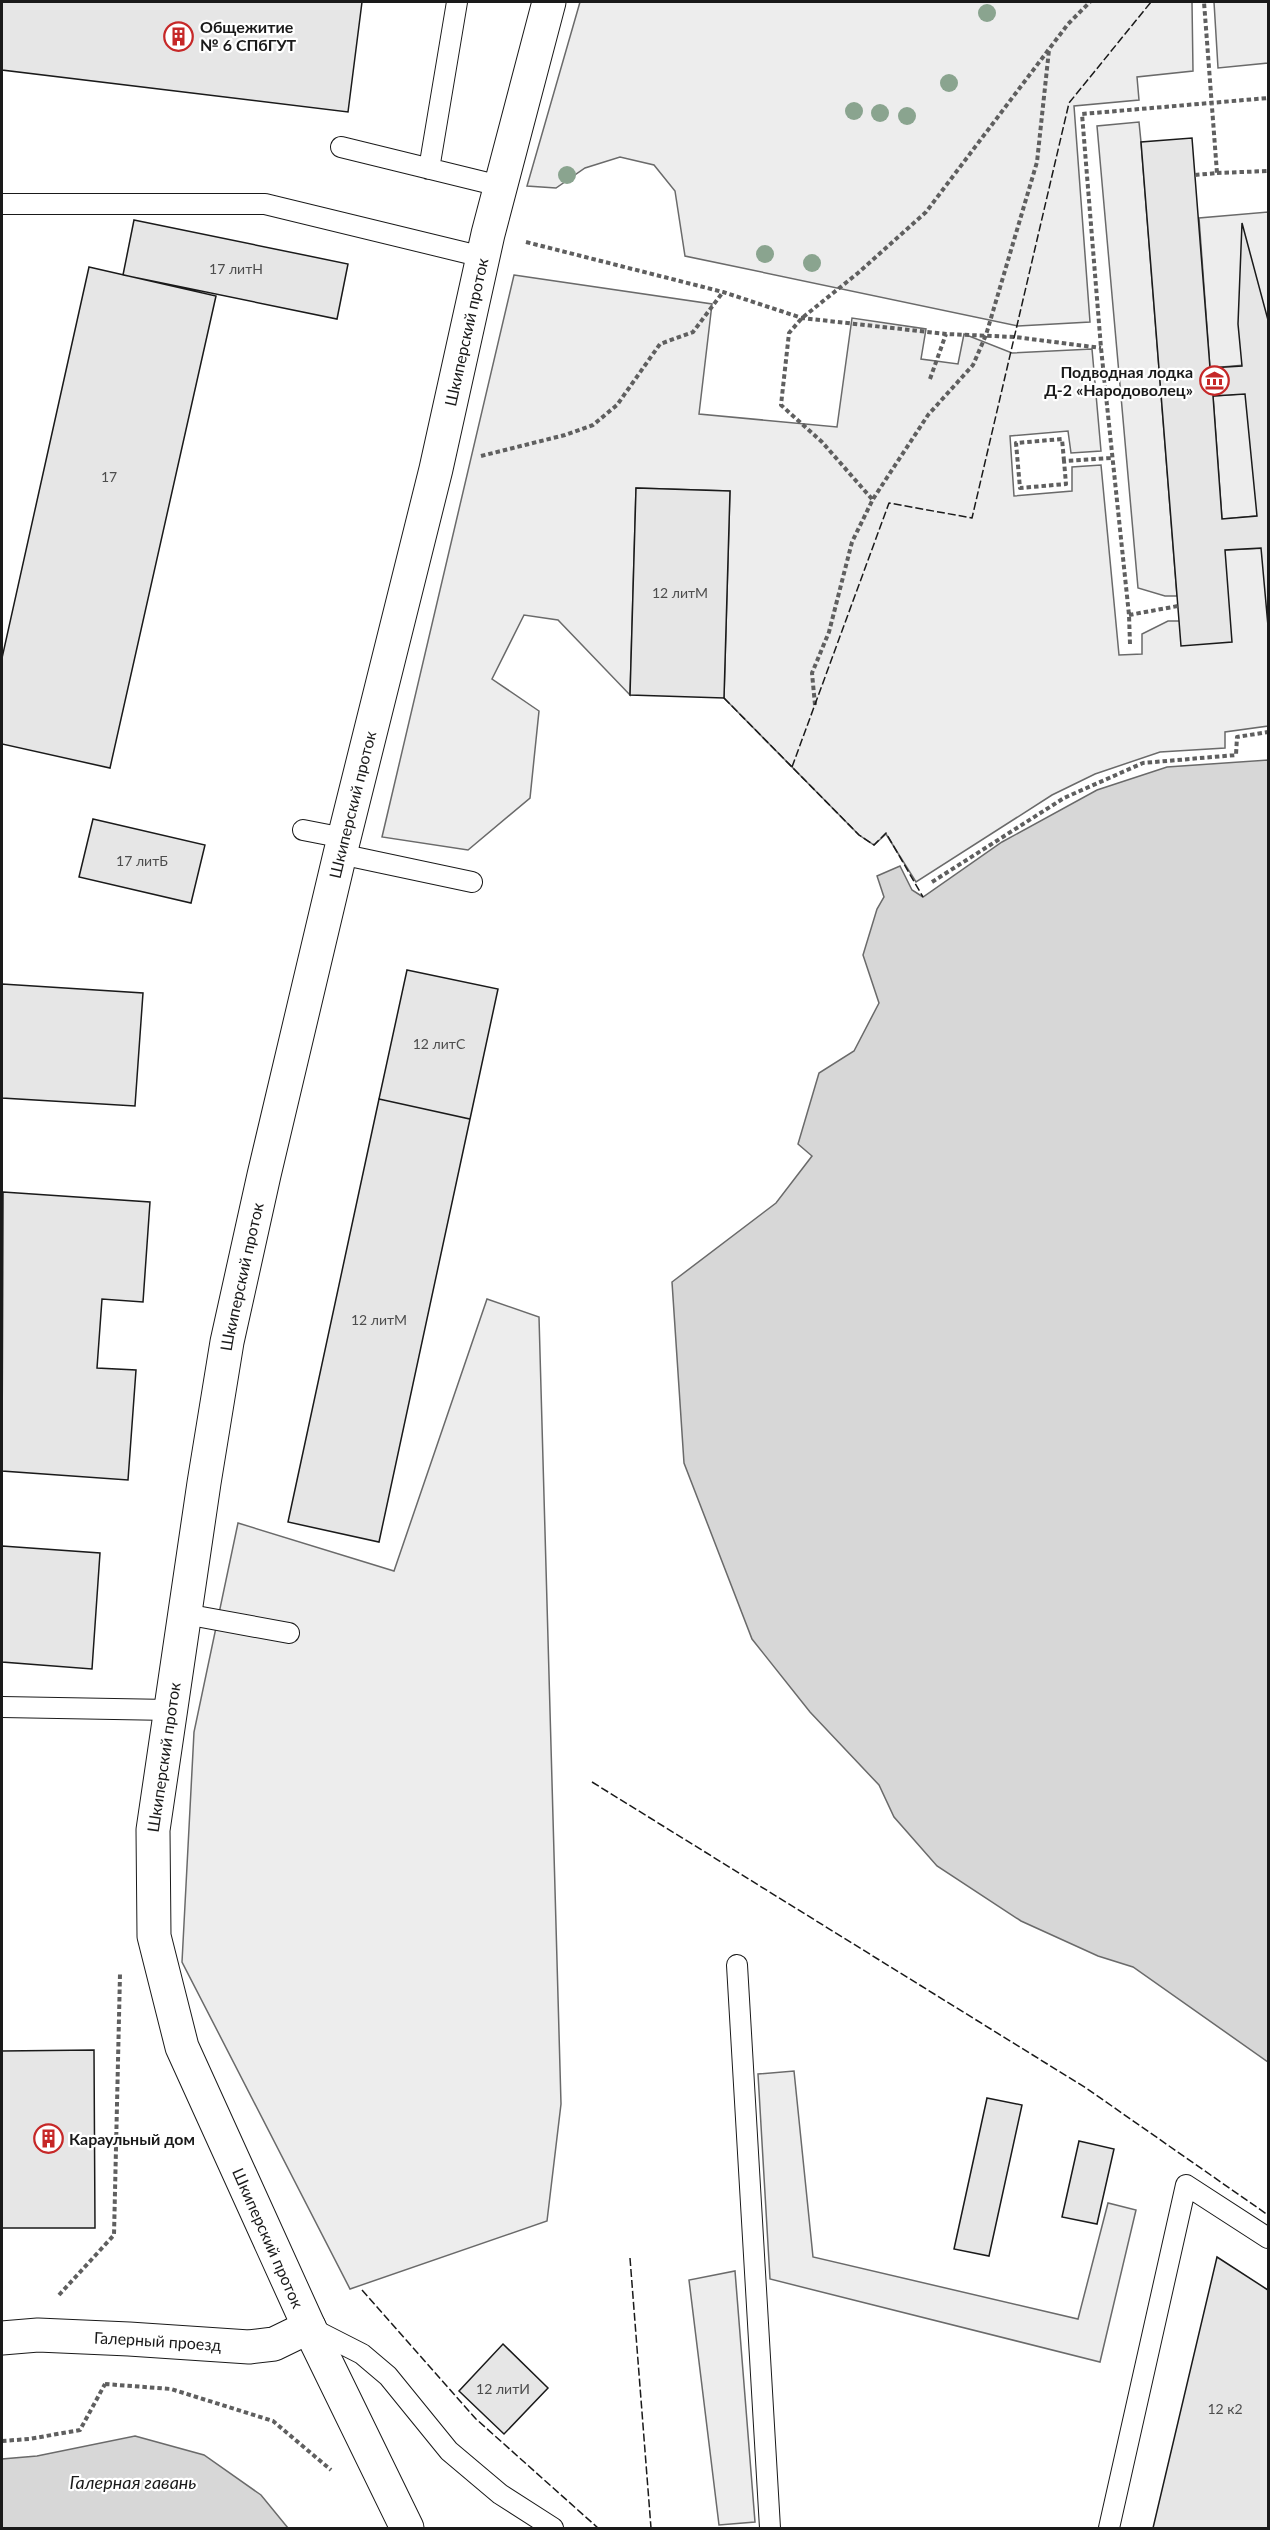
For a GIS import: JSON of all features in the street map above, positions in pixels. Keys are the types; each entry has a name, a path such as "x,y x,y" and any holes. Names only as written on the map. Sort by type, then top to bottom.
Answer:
{"street":[{"name":"Шкиперский проток","path":"407,2529 309,2327 182,2047 154,1936 153,1830 227,1342 342,846 436,469 500,186 549,2"},
{"name":"Галерный проезд","path":"2,2338 38,2336 129,2339 249,2347 274,2344 309,2327"}],"lane":[{"path":"429,169 457,2"},
{"path":"341,147 500,186"},
{"path":"2,204 265,204 483,257"},
{"path":"303,830 342,846 472,882"},
{"path":"185,1614 289,1634"},
{"path":"2,1707 170,1710"},
{"path":"737,1965 770,2529"},
{"path":"1109,2529 1186,2185 1269,2238"},
{"path":"309,2327 362,2354 388,2376 449,2451 500,2494 553,2529"}],"path":[{"path":"873,499 822,442 781,405 789,333 802,318 858,273 926,212 1068,24 1090,2"},
{"path":"1204,2 1217,173"},
{"path":"815,705 812,673 829,632 852,542 873,499 928,415 973,365 986,335 1037,162 1049,50"},
{"path":"1130,644 1129,615 1101,348 1082,114 1269,98"},
{"path":"1195,175 1269,171"},
{"path":"524,242 723,292 802,318 946,334 1016,337 1101,348"},
{"path":"436,469 565,435 593,425 617,405 660,344 693,332 723,292"},
{"path":"930,379 946,334"},
{"path":"1062,439 1064,461 1066,484 1020,488 1016,443 1062,439"},
{"path":"1064,461 1112,458"},
{"path":"1129,615 1178,606"},
{"path":"932,882 1074,793 1143,763 1236,755 1237,737 1269,732"},
{"path":"38,2336 46,2310 114,2235 120,1970"},
{"path":"2,2441 80,2430 129,2339"},
{"path":"105,2384 171,2390 273,2421 337,2474"}],"shaded area":[{"path":"580,2 1192,2 1193,71 1137,77 1139,100 1074,106 1090,322 1018,326 685,256 675,191 654,165 620,157 585,168 556,188 527,186"},
{"path":"1214,2 1268,2 1268,63 1218,68"},
{"path":"1139,122 1177,596 1165,596 1138,588 1097,126"},
{"path":"1268,212 1268,363 1210,368 1199,218"},
{"path":"514,275 712,304 699,414 837,427 852,318 926,329 921,359 958,364 964,334 1012,353 1092,349 1101,451 1071,453 1068,431 1010,436 1014,496 1072,491 1072,467 1101,465 1119,655 1142,654 1142,634 1168,621 1180,621 1225,550 1268,548 1268,726 1225,732 1225,748 1160,752 1095,774 1052,795 916,882 886,834 874,845 859,835 724,698 730,491 636,488 630,695 558,620 524,615 492,679 539,711 530,798 468,850 382,837"},
{"path":"1268,392 1268,515 1222,519 1213,396"},
{"path":"487,1299 539,1317 561,2104 547,2221 350,2289 182,1962 194,1732 238,1523 394,1571"},
{"path":"794,2071 813,2257 1078,2319 1108,2203 1136,2210 1100,2362 770,2279 758,2074"},
{"path":"735,2271 755,2522 719,2525 689,2280"}],"water":[{"path":"1268,760 1268,2062 1133,1967 1098,1956 1021,1921 937,1866 894,1817 879,1785 810,1712 752,1639 684,1463 672,1282 776,1203 812,1156 798,1144 819,1073 854,1051 879,1003 863,955 877,909 884,897 877,876 900,866 912,890 923,897 1002,842 1097,790 1167,767"},
{"name":"Галерная гавань","path":"135,2436 204,2455 261,2495 288,2528 2,2528 2,2459 37,2456"}],"building":[{"name":"Общежитие № 6 СПбГУТ","path":"2,2 362,2 348,112 2,70"},
{"name":"Подводная лодка Д-2 «Народоволец»","path":"1192,138 1210,368 1242,366 1238,324 1242,223 1268,320 1268,626 1261,548 1225,550 1232,642 1181,646 1141,142","holes":["1245,394 1257,516 1222,519 1213,396"]},
{"path":"134,220 348,264 337,319 123,275"},
{"path":"89,267 216,296 110,768 2,744 2,658"},
{"path":"636,488 730,491 724,698 630,695"},
{"path":"93,819 205,845 191,903 79,877"},
{"path":"407,970 498,989 470,1119 379,1099"},
{"path":"2,984 143,993 135,1106 2,1098"},
{"path":"379,1099 470,1119 379,1542 288,1522"},
{"path":"3,1192 150,1202 143,1302 102,1299 97,1368 136,1370 128,1480 2,1471"},
{"path":"2,1546 100,1553 92,1669 2,1662"},
{"name":"Караульный дом","path":"94,2050 95,2228 2,2228 2,2051"},
{"path":"987,2098 1022,2105 989,2256 954,2249"},
{"path":"1079,2141 1114,2149 1097,2224 1062,2217"},
{"path":"1217,2257 1268,2290 1268,2528 1153,2528"},
{"path":"503,2344 548,2388 504,2434 459,2391"}],"fence":[{"path":"792,767 889,503 972,518 1069,103 1151,2"},
{"path":"724,698 859,835 874,845 886,833 923,897"},
{"path":"592,1782 1086,2088 1268,2215"},
{"path":"630,2258 651,2528"},
{"path":"362,2290 476,2419 598,2528"}],"place":[{"name":"Общежитие № 6 СПбГУТ","path":"179,36"},
{"name":"Подводная лодка Д-2 «Народоволец»","path":"1214,381"},
{"name":"Караульный дом","path":"48,2139"}]}
